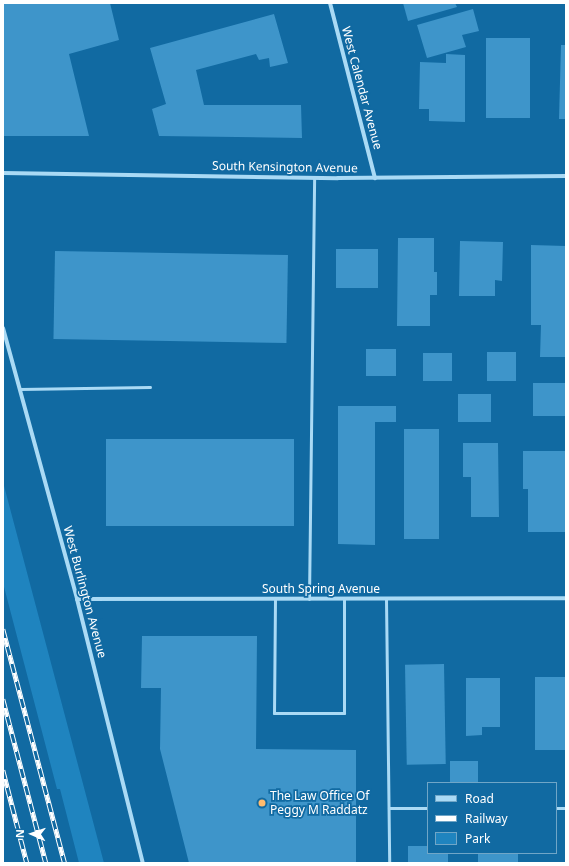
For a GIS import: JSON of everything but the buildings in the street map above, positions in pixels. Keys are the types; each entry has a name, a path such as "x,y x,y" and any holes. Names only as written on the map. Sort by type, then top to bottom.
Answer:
{"street":[{"name":"West Calendar Avenue","path":"330,3 375,178"},
{"name":"South Kensington Avenue","path":"3,173 314,178 566,176"},
{"name":"West Burlington Avenue","path":"3,328 77,599 143,863"},
{"name":"South Spring Avenue","path":"77,599 566,598"}],"lane":[{"path":"309,599 314,178"},
{"path":"20,389 150,387"},
{"path":"275,599 274,713 344,713 344,599"},
{"path":"386,599 389,863"},
{"path":"389,808 427,808"}],"green space":[{"path":"3,482 104,863 79,863 60,789 57,789 3,583"}],"railway":[{"path":"3,629 65,863"},
{"path":"3,699 46,863"},
{"path":"3,770 27,863"}],"place":[{"name":"The Law Office Of Peggy M Raddatz","path":"262,803"}]}
